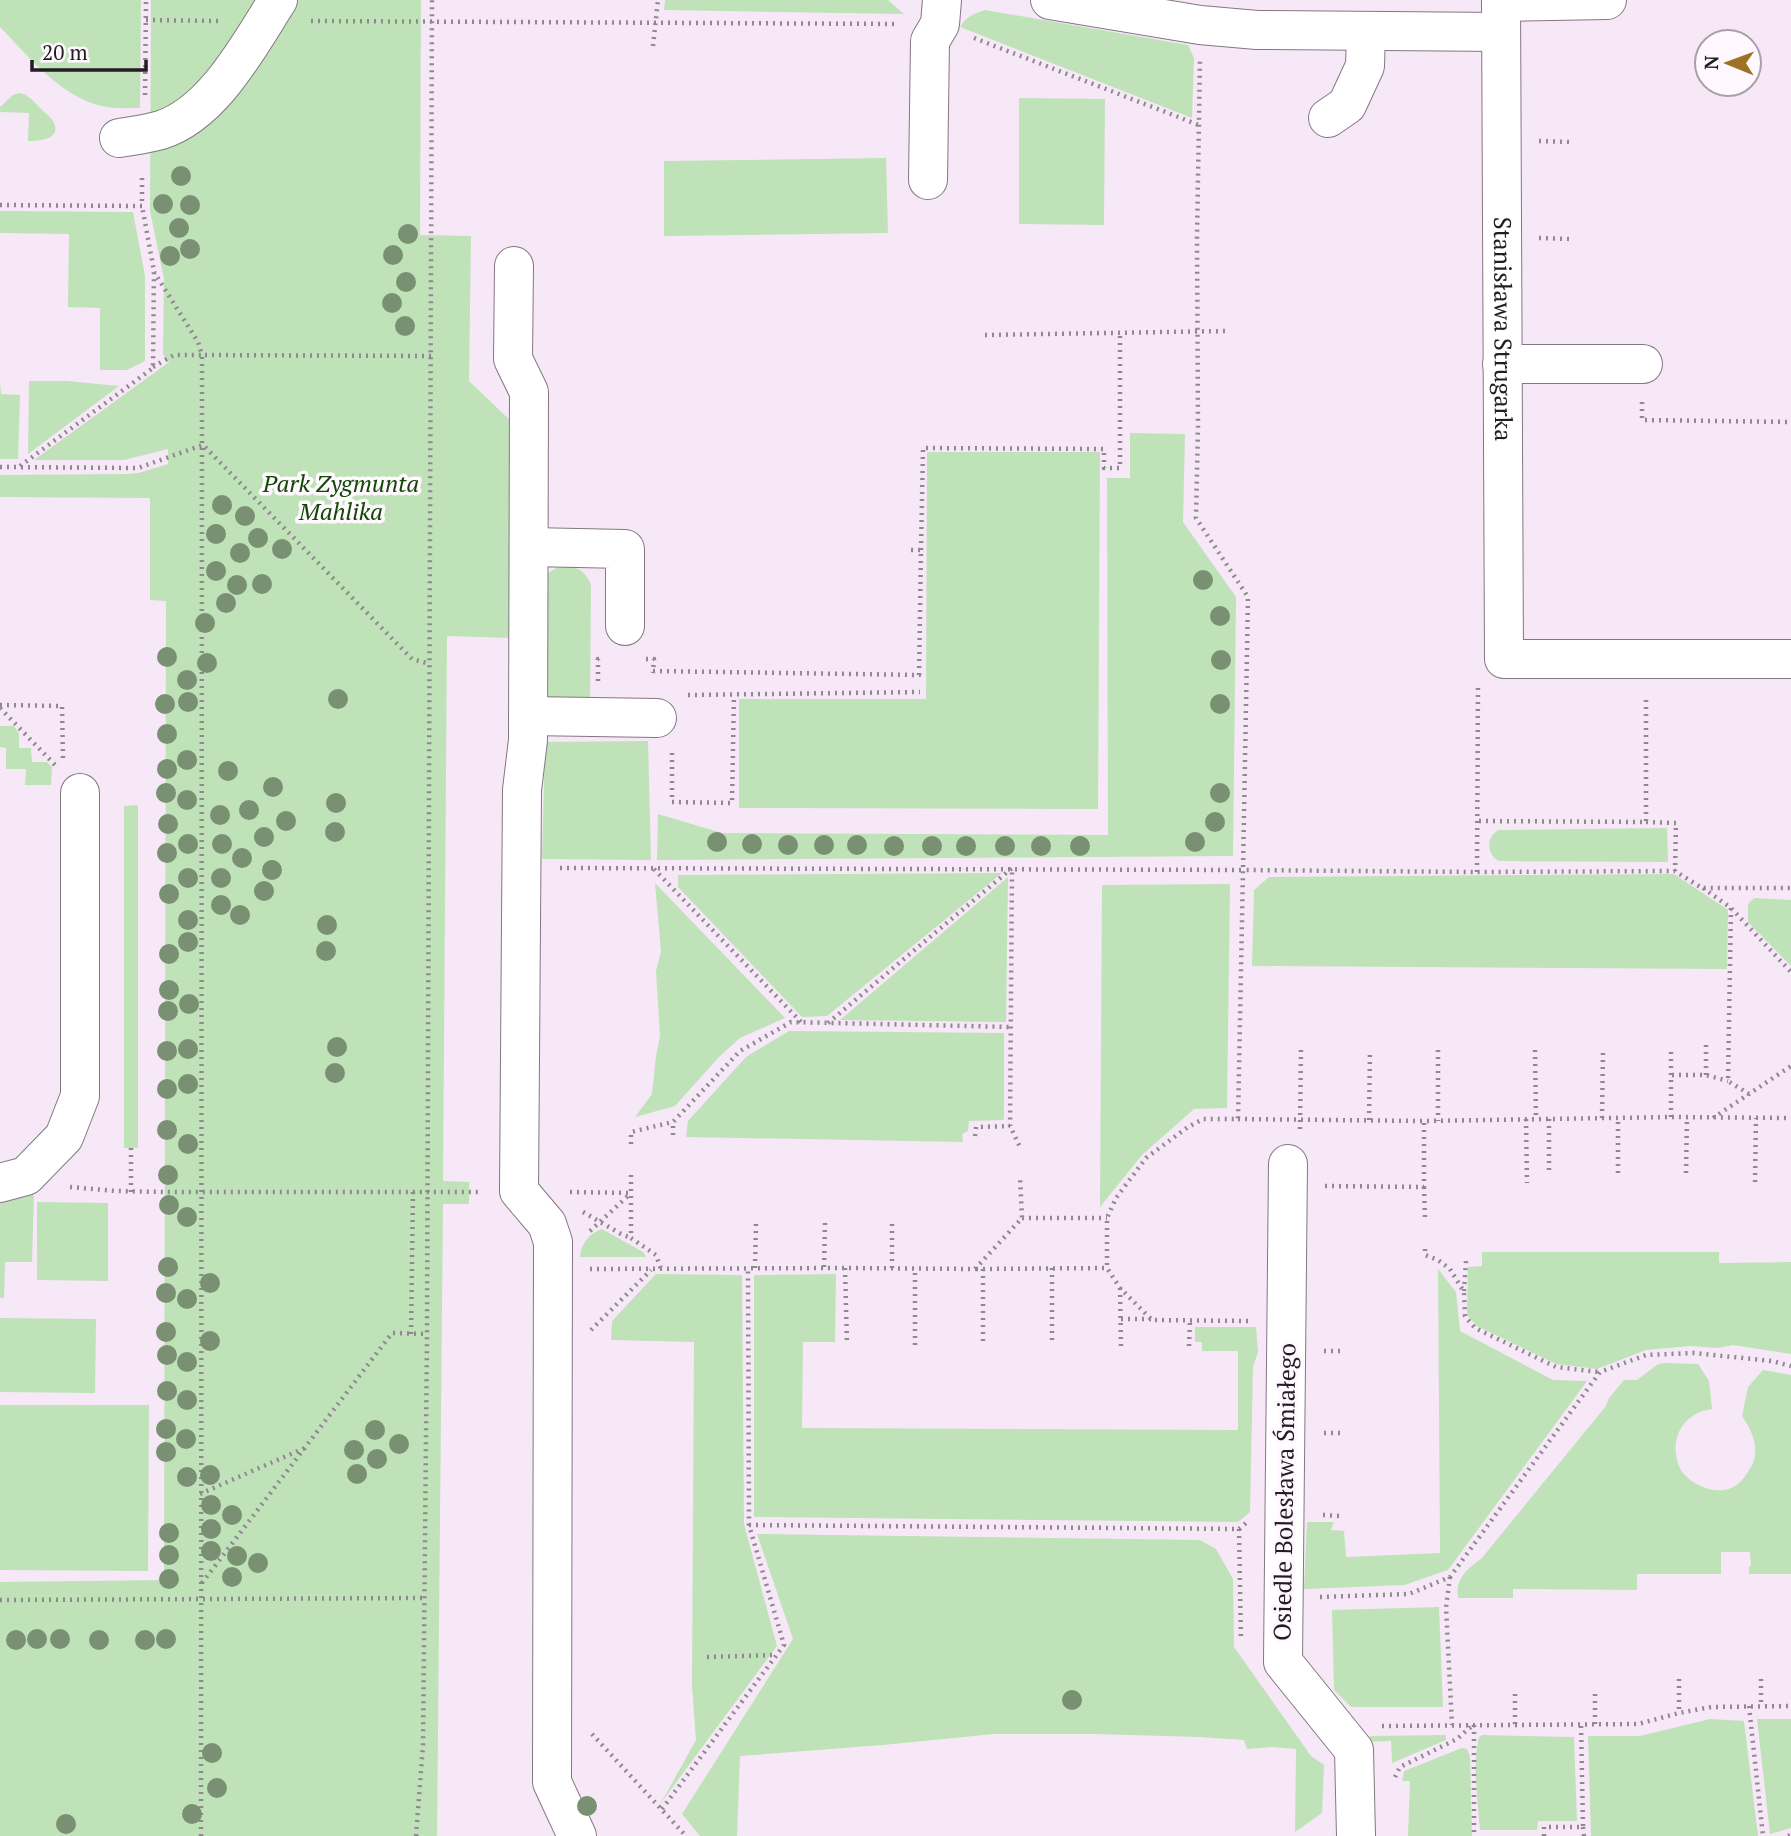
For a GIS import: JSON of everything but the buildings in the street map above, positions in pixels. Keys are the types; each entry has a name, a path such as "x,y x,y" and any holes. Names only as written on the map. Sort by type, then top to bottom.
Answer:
{"street":[{"path":"119,138 163,130 186,118 204,104 220,87 278,0"},
{"path":"1050,0 1200,25 1257,30 1366,31 1607,0"},
{"path":"928,180 930,41 941,12"},
{"name":"Stanisława Strugarka","path":"1501,12 1504,659 1647,659"},
{"path":"1328,118 1347,105 1365,66 1366,31"},
{"path":"514,266 513,359 529,392 530,547 528,740 522,790 519,1191 547,1224 553,1242 552,1782 577,1836"},
{"path":"1502,364 1643,364"},
{"path":"530,547 625,549 625,626"},
{"path":"1647,659 1791,659"},
{"path":"528,716 664,718"},
{"path":"13,1179 64,1137 80,1096 72,783"},
{"name":"Osiedle Bolesława Śmiałego","path":"1292,1161 1283,1662 1354,1750 1356,1836"}],"path":[{"path":"416,1836 423,1745 425,1598 432,0"},
{"path":"653,46 659,0"},
{"path":"432,22 656,23 941,12 1199,125"},
{"path":"1200,25 1196,518 1248,597 1238,1119"},
{"path":"1527,141 1571,142"},
{"path":"142,206 154,271 153,368"},
{"path":"1528,238 1571,239"},
{"path":"154,271 198,342 202,355 201,1836"},
{"path":"985,335 1226,331"},
{"path":"653,671 919,675 923,448 1104,449 1104,468 1120,468 1119,333"},
{"path":"18,467 174,355 431,356"},
{"path":"1643,364 1642,420 1791,422"},
{"path":"203,445 412,659 430,664"},
{"path":"0,467 138,468 203,445"},
{"path":"907,551 921,550"},
{"path":"1646,822 1647,659"},
{"path":"734,695 732,803 672,802 664,718 671,695 920,692"},
{"path":"0,707 62,706 72,783"},
{"path":"0,707 72,783"},
{"path":"1479,821 1676,823 1675,871"},
{"path":"553,868 1675,871 1731,908 1791,972"},
{"path":"653,868 802,1023"},
{"path":"1012,868 1010,1126 1020,1147"},
{"path":"828,1023 1012,868"},
{"path":"1702,888 1791,888"},
{"path":"1728,1081 1731,908"},
{"path":"631,1144 631,1132 673,1122 740,1051 791,1022 1011,1027"},
{"path":"1706,1040 1706,1075"},
{"path":"1301,1049 1300,1120 1292,1161 1424,1186"},
{"path":"1369,1121 1370,1049"},
{"path":"1438,1050 1438,1121"},
{"path":"1535,1050 1536,1119"},
{"path":"1602,1118 1603,1050"},
{"path":"1671,1051 1671,1117"},
{"path":"1713,1118 1791,1066"},
{"path":"1672,1075 1706,1075 1728,1081 1749,1094"},
{"path":"1686,1173 1687,1117"},
{"path":"1618,1118 1618,1172"},
{"path":"1755,1182 1756,1118"},
{"path":"1152,1320 1120,1288 1107,1268 1107,1218 1116,1198 1146,1158 1203,1119 1438,1121 1791,1118"},
{"path":"1526,1119 1527,1182"},
{"path":"1549,1119 1549,1172"},
{"path":"1424,1121 1425,1219"},
{"path":"673,1122 673,1135"},
{"path":"975,1136 975,1127 1010,1126"},
{"path":"131,1148 131,1192"},
{"path":"631,1175 631,1238 656,1255 661,1269"},
{"path":"975,1269 1022,1218 1020,1177"},
{"path":"13,1179 48,1185 131,1192 630,1193"},
{"path":"411,1334 413,1192"},
{"path":"583,1237 630,1193"},
{"path":"1022,1218 1107,1218"},
{"path":"755,1268 756,1222"},
{"path":"824,1268 825,1223"},
{"path":"892,1223 892,1268"},
{"path":"1423,1253 1450,1269 1464,1292"},
{"path":"1466,1261 1465,1316 1475,1328 1556,1367 1600,1372 1646,1355 1694,1353 1772,1361 1791,1366"},
{"path":"662,1809 784,1645 749,1525 748,1268"},
{"path":"845,1268 847,1344"},
{"path":"1052,1268 1052,1345"},
{"path":"553,1269 1107,1268"},
{"path":"583,1338 652,1269"},
{"path":"915,1269 915,1345"},
{"path":"983,1269 983,1345"},
{"path":"1450,1269 1466,1269"},
{"path":"1120,1288 1121,1346"},
{"path":"1121,1319 1251,1321"},
{"path":"1189,1346 1190,1320"},
{"path":"201,1585 392,1333 427,1334"},
{"path":"1452,1725 1446,1607 1450,1577 1600,1372"},
{"path":"200,1494 308,1446"},
{"path":"749,1525 1239,1529 1247,1522"},
{"path":"1284,1598 1409,1594 1450,1577"},
{"path":"0,1600 425,1598"},
{"path":"707,1657 776,1655"},
{"path":"1679,1679 1679,1713"},
{"path":"1761,1679 1761,1706"},
{"path":"1515,1694 1516,1724"},
{"path":"1595,1694 1595,1724"},
{"path":"1749,1706 1763,1836"},
{"path":"1373,1726 1638,1724 1711,1707 1791,1706"},
{"path":"1474,1724 1474,1836"},
{"path":"1581,1724 1584,1836"},
{"path":"1544,1836 1544,1827 1583,1827"}],"green space":[{"path":"0,0 141,0 140,108 102,106 59,85 0,27"},
{"name":"Park Zygmunta Mahlika","path":"151,0 421,0 420,235 471,236 469,381 515,425 513,638 447,636 443,1181 469,1182 469,1204 443,1204 437,1836 0,1836 0,1582 164,1580 166,601 150,600 150,498 0,497 0,475 126,474 168,464 168,449 124,460 34,460 169,362 163,354 164,279 150,211"},
{"path":"665,0 888,0 904,14 664,10"},
{"path":"985,10 1188,45 1194,58 1192,118 960,27 965,20"},
{"path":"19,93 26,95 52,119 55,132 52,136 28,141 29,113 0,112 0,107"},
{"path":"1019,98 1105,99 1104,225 1019,224"},
{"path":"886,158 888,233 664,236 664,161"},
{"path":"0,211 133,212 145,276 145,361 127,370 100,370 100,308 68,307 69,234 0,233"},
{"path":"0,381 1,394 20,395 18,459 0,459"},
{"path":"29,381 67,381 119,386 28,454"},
{"path":"1130,433 1185,434 1183,522 1236,597 1233,856 657,860 658,814 722,833 1108,835 1107,478 1130,478"},
{"path":"927,452 1100,452 1098,809 739,808 739,699 926,699"},
{"path":"568,565 582,572 591,585 590,704 556,704 544,696 547,574"},
{"path":"0,726 14,726 19,734 19,748 31,748 32,762 47,762 52,767 51,785 25,785 26,769 6,769 6,748 0,747"},
{"path":"648,741 651,860 542,859 545,742"},
{"path":"138,805 138,1148 124,1148 124,806"},
{"path":"1667,828 1668,862 1499,861 1492,854 1489,845 1492,836 1499,830"},
{"path":"1002,873 827,1016 802,1017 678,887 678,875"},
{"path":"1674,874 1728,910 1727,969 1252,966 1254,890 1269,877"},
{"path":"1008,877 1006,1022 840,1020"},
{"path":"655,883 785,1018 740,1038 675,1106 635,1117 652,1094 660,1036 656,971 661,951"},
{"path":"1230,884 1227,1108 1194,1109 1142,1155 1100,1207 1102,885"},
{"path":"1754,898 1791,900 1791,966 1748,922 1748,904"},
{"path":"789,1031 1004,1033 1004,1120 969,1121 968,1131 962,1134 963,1142 686,1137 688,1121 746,1057"},
{"path":"34,1191 32,1262 5,1262 4,1298 0,1298 0,1197"},
{"path":"37,1202 108,1203 108,1281 37,1280"},
{"path":"602,1229 643,1252 646,1257 580,1257 586,1240"},
{"path":"1482,1252 1719,1252 1719,1263 1791,1262 1791,1354 1733,1345 1718,1348 1690,1346 1646,1350 1597,1369 1556,1364 1477,1326 1467,1315 1468,1267 1482,1266"},
{"path":"1438,1269 1456,1292 1460,1331 1553,1380 1587,1381 1448,1570 1404,1585 1304,1589 1307,1522 1334,1522 1331,1530 1344,1531 1346,1557 1440,1553"},
{"path":"656,1274 742,1275 744,1524 777,1646 661,1803 696,1740 692,1685 694,1342 611,1340 612,1321"},
{"path":"836,1274 835,1342 803,1342 802,1428 1238,1430 1238,1351 1202,1351 1202,1342 1195,1342 1195,1327 1256,1327 1258,1352 1253,1367 1250,1512 1238,1522 754,1517 754,1275"},
{"path":"0,1318 96,1319 95,1393 0,1392"},
{"path":"1658,1364 1698,1364 1709,1381 1712,1409 1696,1414 1684,1424 1677,1437 1676,1454 1681,1470 1689,1479 1702,1487 1717,1490 1732,1488 1738,1484 1754,1460 1754,1440 1742,1416 1748,1387 1763,1370 1791,1375 1791,1574 1749,1574 1750,1552 1721,1552 1721,1574 1637,1574 1637,1590 1513,1589 1513,1598 1458,1598 1458,1585 1463,1575 1481,1559 1606,1406 1624,1380 1637,1380"},
{"path":"0,1405 149,1405 148,1571 0,1570"},
{"path":"757,1534 1200,1540 1216,1549 1233,1579 1234,1647 1311,1756 1324,1765 1322,1813 1295,1832 1296,1749 1247,1749 1244,1740 1200,1737 994,1734 740,1756 737,1836 700,1836 682,1814 793,1639"},
{"path":"1439,1607 1443,1707 1351,1707 1334,1690 1332,1610"},
{"path":"1710,1719 1744,1721 1758,1836 1591,1836 1588,1736 1640,1736"},
{"path":"1757,1719 1791,1719 1791,1828 1770,1834"},
{"path":"1446,1735 1446,1740 1392,1763 1391,1741 1363,1742 1371,1736"},
{"path":"1479,1737 1574,1737 1577,1821 1538,1821 1537,1830 1480,1830 1476,1759"},
{"path":"1462,1748 1467,1749 1470,1756 1472,1836 1408,1836 1410,1781 1402,1781 1404,1771"}]}
